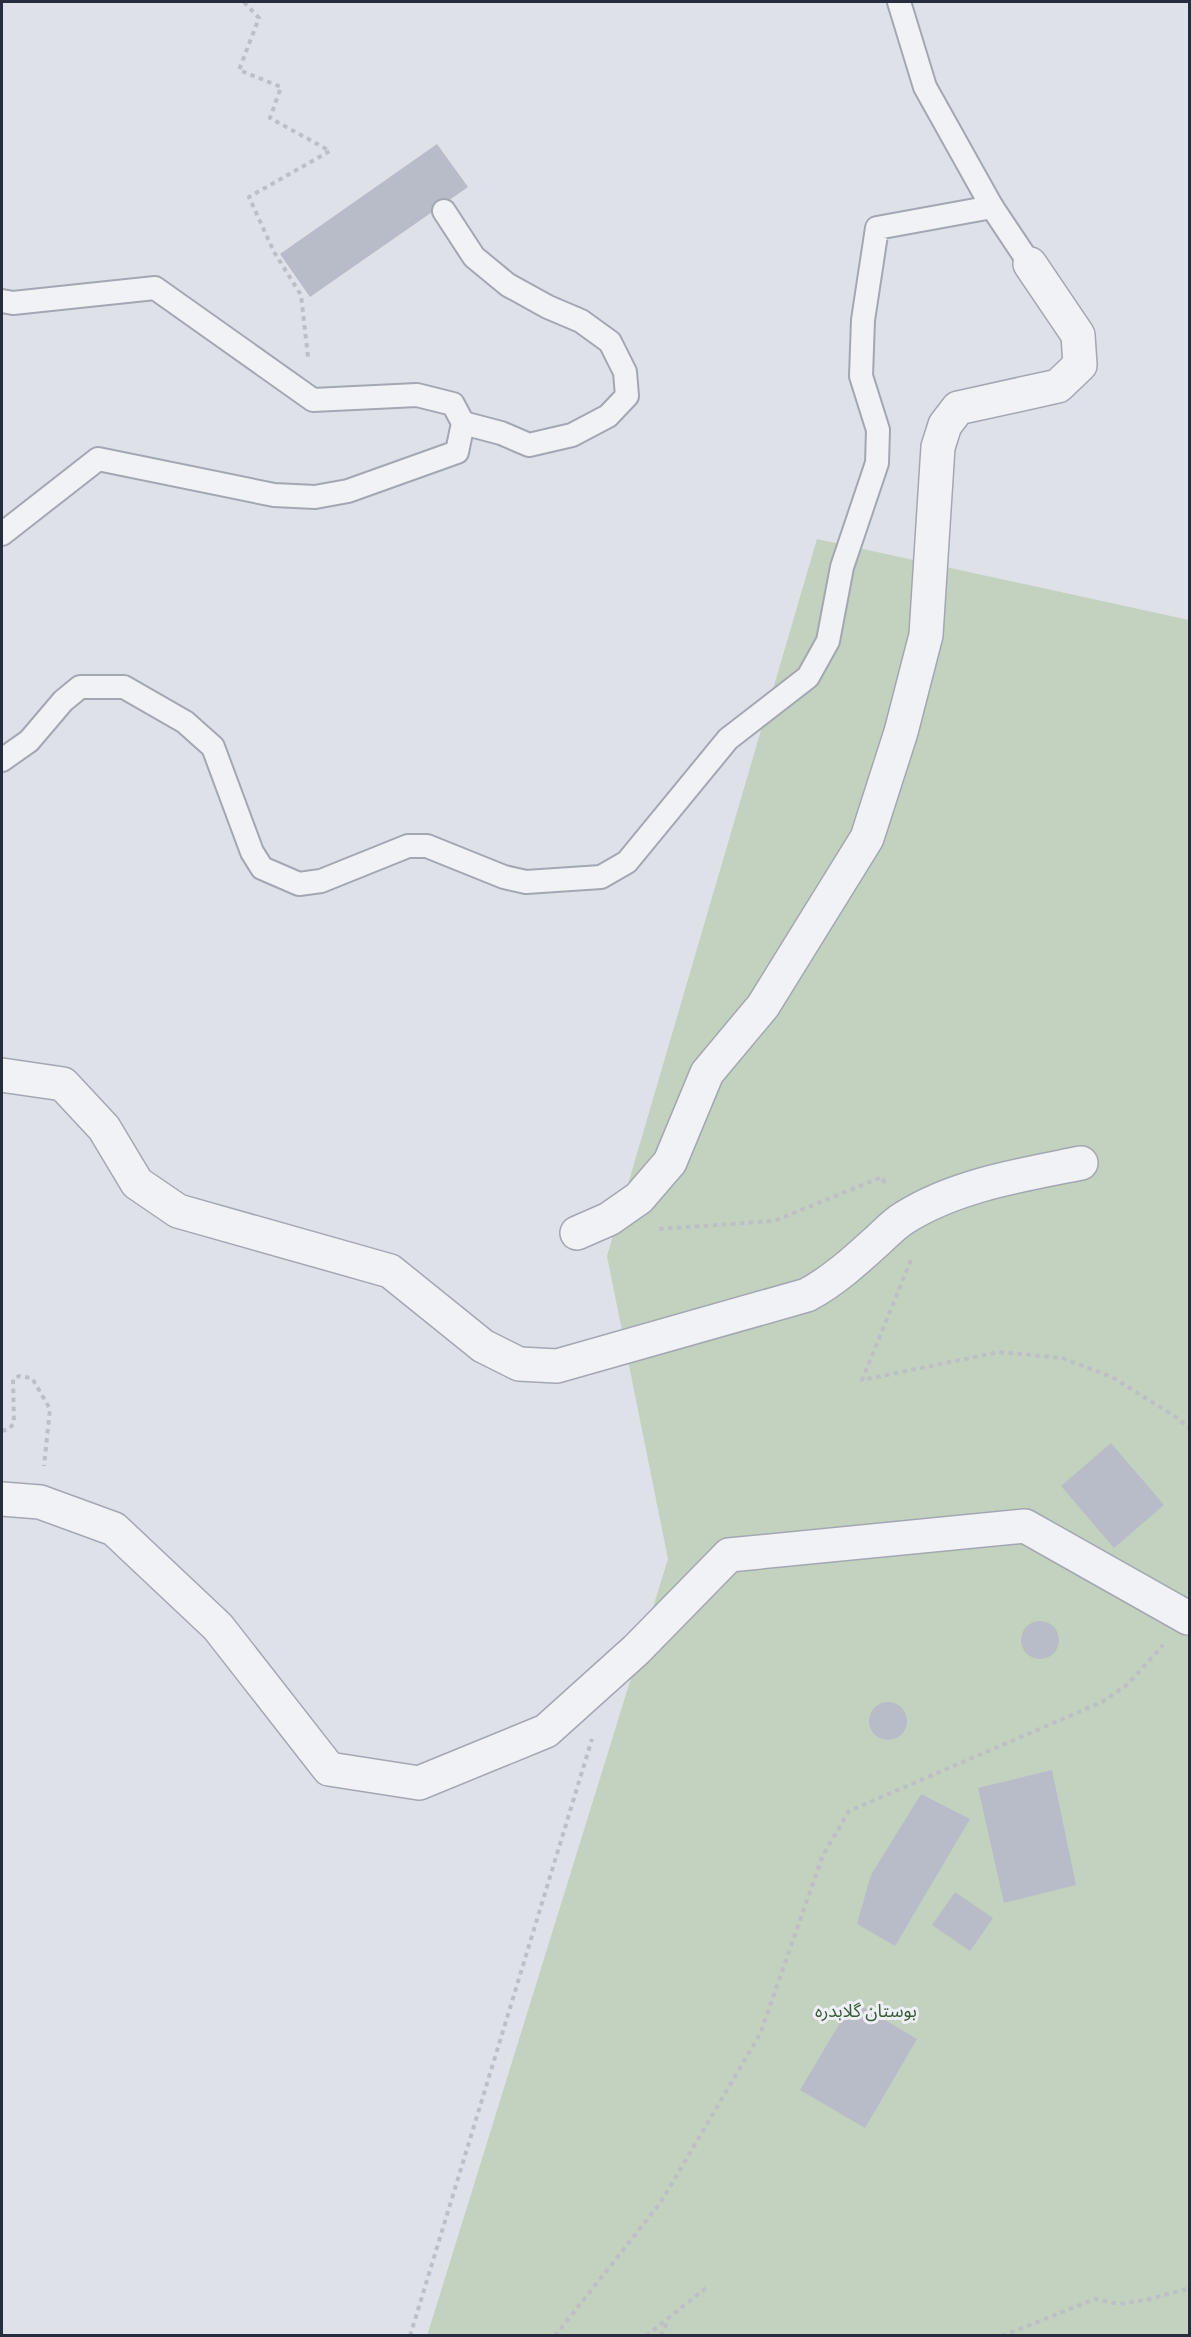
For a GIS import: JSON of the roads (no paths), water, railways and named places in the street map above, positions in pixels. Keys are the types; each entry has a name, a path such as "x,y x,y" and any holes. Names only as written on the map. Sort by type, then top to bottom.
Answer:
{"street":[{"path":"577,1233 609,1219 639,1198 670,1162 707,1073 763,1006 867,838 901,732 926,635 938,447 945,425 958,408 1058,387 1080,365 1078,335 1030,264"},
{"path":"2,1075 63,1084 104,1128 137,1184 178,1211 390,1271 483,1346 519,1364 557,1366 807,1295 831,1282 903,1218 962,1192 1008,1178 1081,1163"},
{"path":"2,1499 40,1502 114,1529 218,1627 328,1768 419,1783 546,1731 636,1650 729,1555 1025,1526 1188,1618"}],"lane":[{"path":"899,2 924,87 992,207 1030,264"},
{"path":"2,760 29,741 63,701 80,687 123,687 185,722 213,747 252,852 262,868 299,884 321,881 408,846 428,846 504,877 526,882 601,877 627,861 728,739 808,677 828,641 842,567 877,463 878,429 861,376 863,320 877,228 992,207"},
{"path":"444,211 474,257 508,285 548,307 581,321 610,342 625,372 626,380 627,396 608,416 572,435 529,445 501,433 464,423"},
{"path":"2,301 13,303 155,288 313,400 417,395 453,404 464,423 457,452 348,492 315,497 274,495 98,459 2,534"}],"park label":[{"name":"بوستان گلابدره","path":"866,2011"}]}
